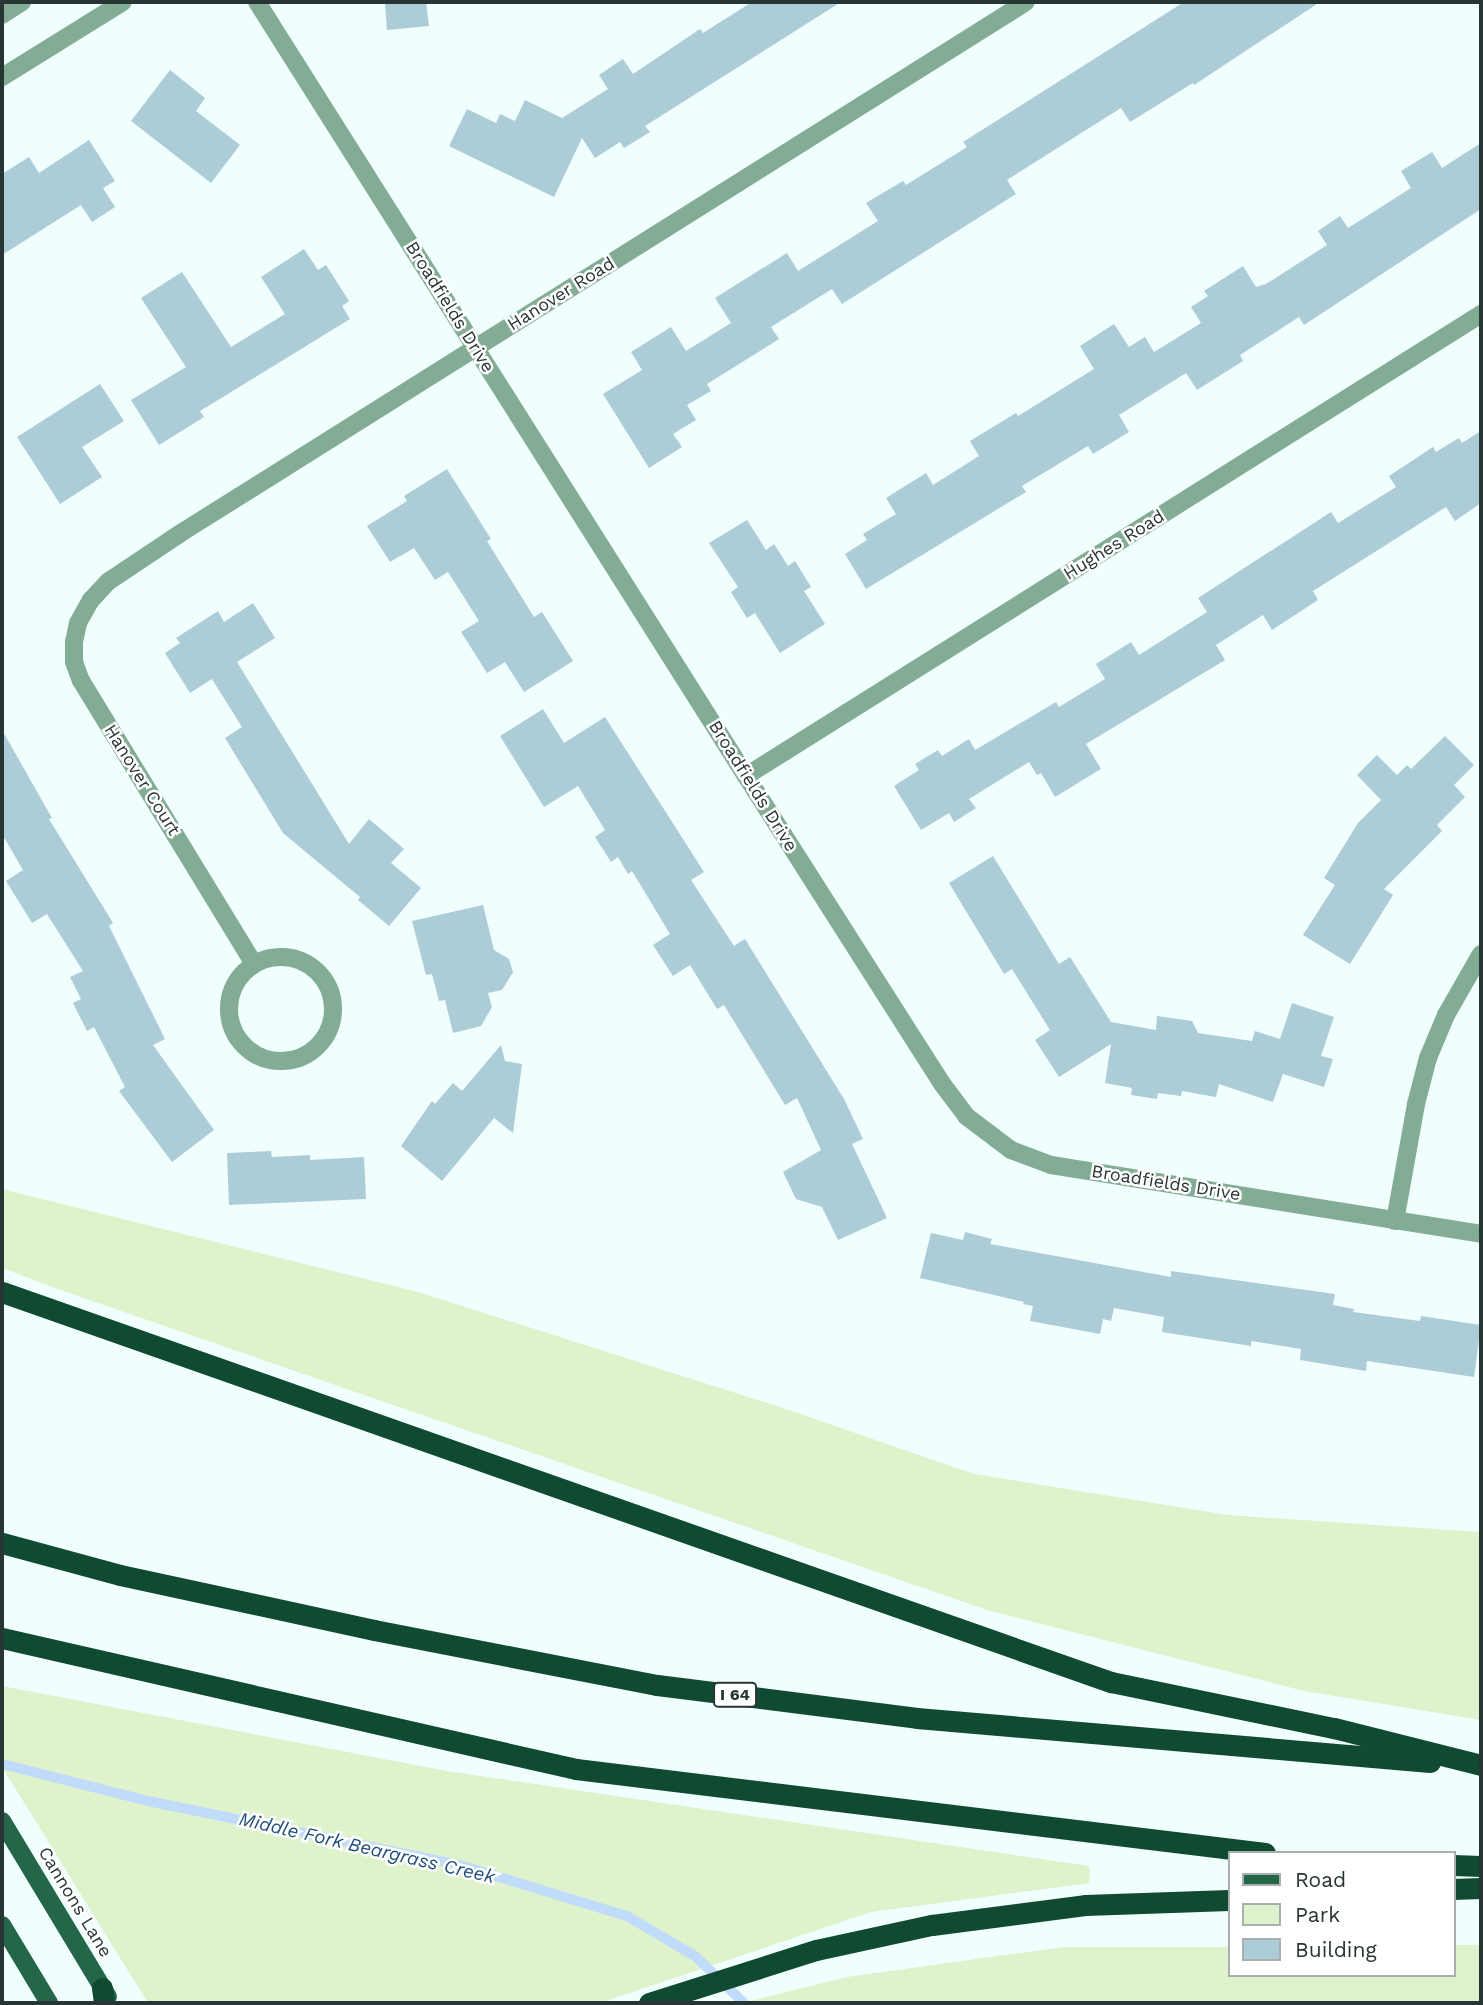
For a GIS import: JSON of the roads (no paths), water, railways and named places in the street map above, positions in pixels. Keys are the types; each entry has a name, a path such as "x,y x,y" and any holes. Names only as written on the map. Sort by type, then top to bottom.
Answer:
{"highway":[{"path":"2,1292 1098,1678 1334,1728 1481,1765"},
{"name":"I 64","path":"2,1543 120,1575 374,1630 657,1685 931,1720 1481,1765"},
{"path":"2,1638 576,1769 1249,1851"},
{"path":"1455,1865 1481,1866"},
{"path":"1455,1889 1481,1888"},
{"path":"649,2003 816,1950 932,1925 1085,1905 1228,1900"}],"main road":[{"name":"Cannons Lane","path":"3,1823 106,1998"},
{"path":"2,1925 49,2003"}],"street":[{"path":"2,15 22,2"},
{"path":"2,76 123,2"},
{"name":"Broadfields Drive","path":"257,2 943,1086 966,1116 987,1135 1011,1150 1051,1165 1481,1234"},
{"name":"Hanover Road","path":"100,591 109,581 173,538 1026,2"},
{"name":"Hughes Road","path":"746,776 1481,314"},
{"name":"Hanover Court","path":"100,591 78,623 74,662 81,681 254,964"},
{"path":"1395,1221 1416,1104 1429,1058 1447,1015 1481,954"},
{"path":"286,957 302,961 316,969 326,982 334,1013 330,1029 321,1043 308,1054 291,1060 273,1060 256,1054 242,1042 232,1027 229,1009 232,992 241,976 254,964 270,958 286,957"}],"waterway":[{"name":"Middle Fork Beargrass Creek","path":"2,1764 148,1801 460,1865 627,1916 695,1956 744,2003"}]}
